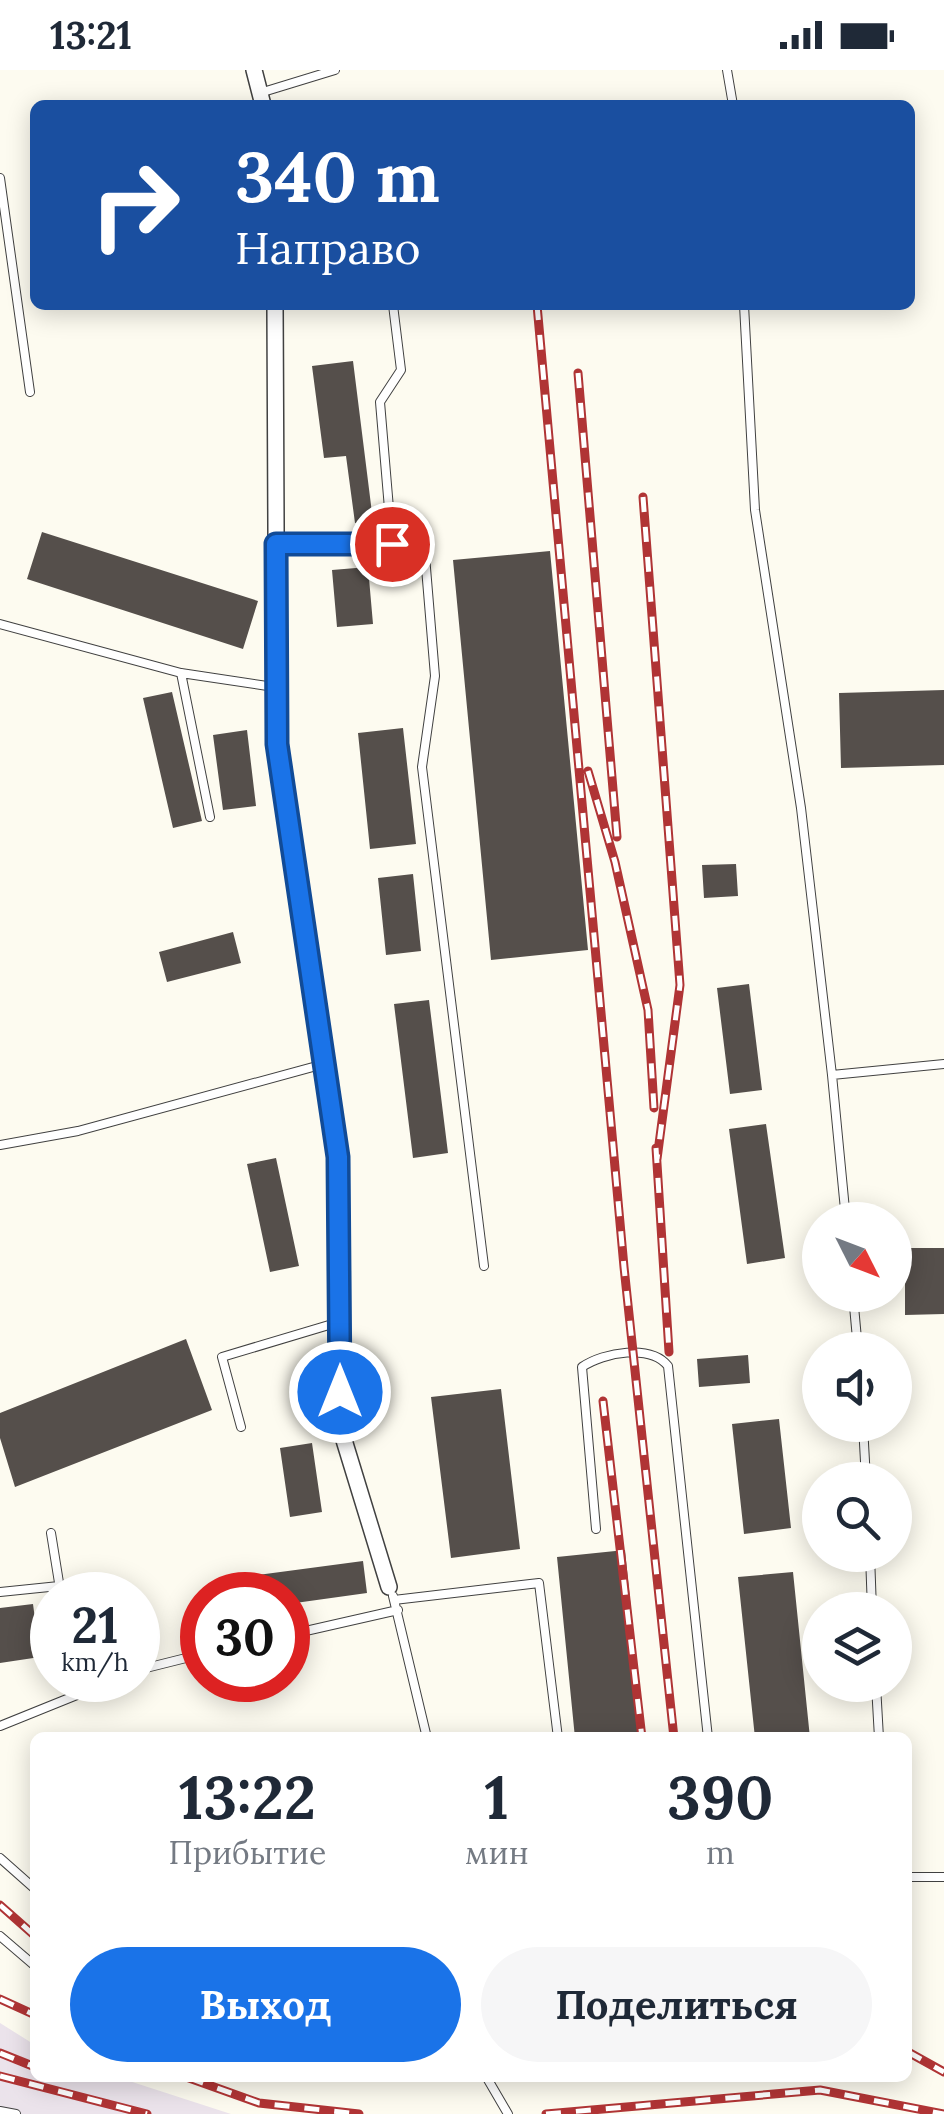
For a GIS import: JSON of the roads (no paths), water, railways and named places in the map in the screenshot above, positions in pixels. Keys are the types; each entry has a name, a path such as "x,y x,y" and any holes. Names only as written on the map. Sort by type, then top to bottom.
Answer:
{"street":[{"path":"254,70 263,98"},
{"path":"275,310 277,744 338,1157 340,1428 392,1593"}],"lane":[{"path":"263,98 335,70"},
{"path":"727,70 732,100"},
{"path":"0,178 30,392"},
{"path":"392,544 380,402 401,370 394,310"},
{"path":"744,310 754,510 802,808 844,1202"},
{"path":"276,544 424,544 435,676 422,767 484,1266"},
{"path":"0,624 181,674 274,688"},
{"path":"181,674 210,816"},
{"path":"0,1145 78,1131 324,1064"},
{"path":"832,1075 944,1064"},
{"path":"241,1427 222,1357 339,1322"},
{"path":"596,1528 582,1367 592,1360 646,1352 660,1356 668,1366 707,1732"},
{"path":"51,1533 57,1572"},
{"path":"426,1732 392,1593 539,1583 557,1732"},
{"path":"0,1592 30,1592"},
{"path":"310,1630 398,1610"},
{"path":"0,1726 59,1702"},
{"path":"877,1702 879,1732"},
{"path":"0,1858 30,1885"},
{"path":"912,1877 944,1877"},
{"path":"0,1936 30,1962"},
{"path":"488,2082 508,2114"},
{"path":"0,2112 16,2114"}],"railway":[{"path":"537,310 624,1267 673,1732"},
{"path":"578,373 617,837"},
{"path":"643,497 680,985 657,1159"},
{"path":"588,771 615,862 648,1010 654,1108"},
{"path":"656,1148 669,1352"},
{"path":"603,1401 641,1732"},
{"path":"0,1905 30,1932"},
{"path":"0,1999 30,2013"},
{"path":"0,2053 30,2065"},
{"path":"912,2054 944,2072"},
{"path":"0,2076 147,2114"},
{"path":"200,2082 259,2103 359,2114"},
{"path":"546,2114 820,2090 944,2114"}]}
